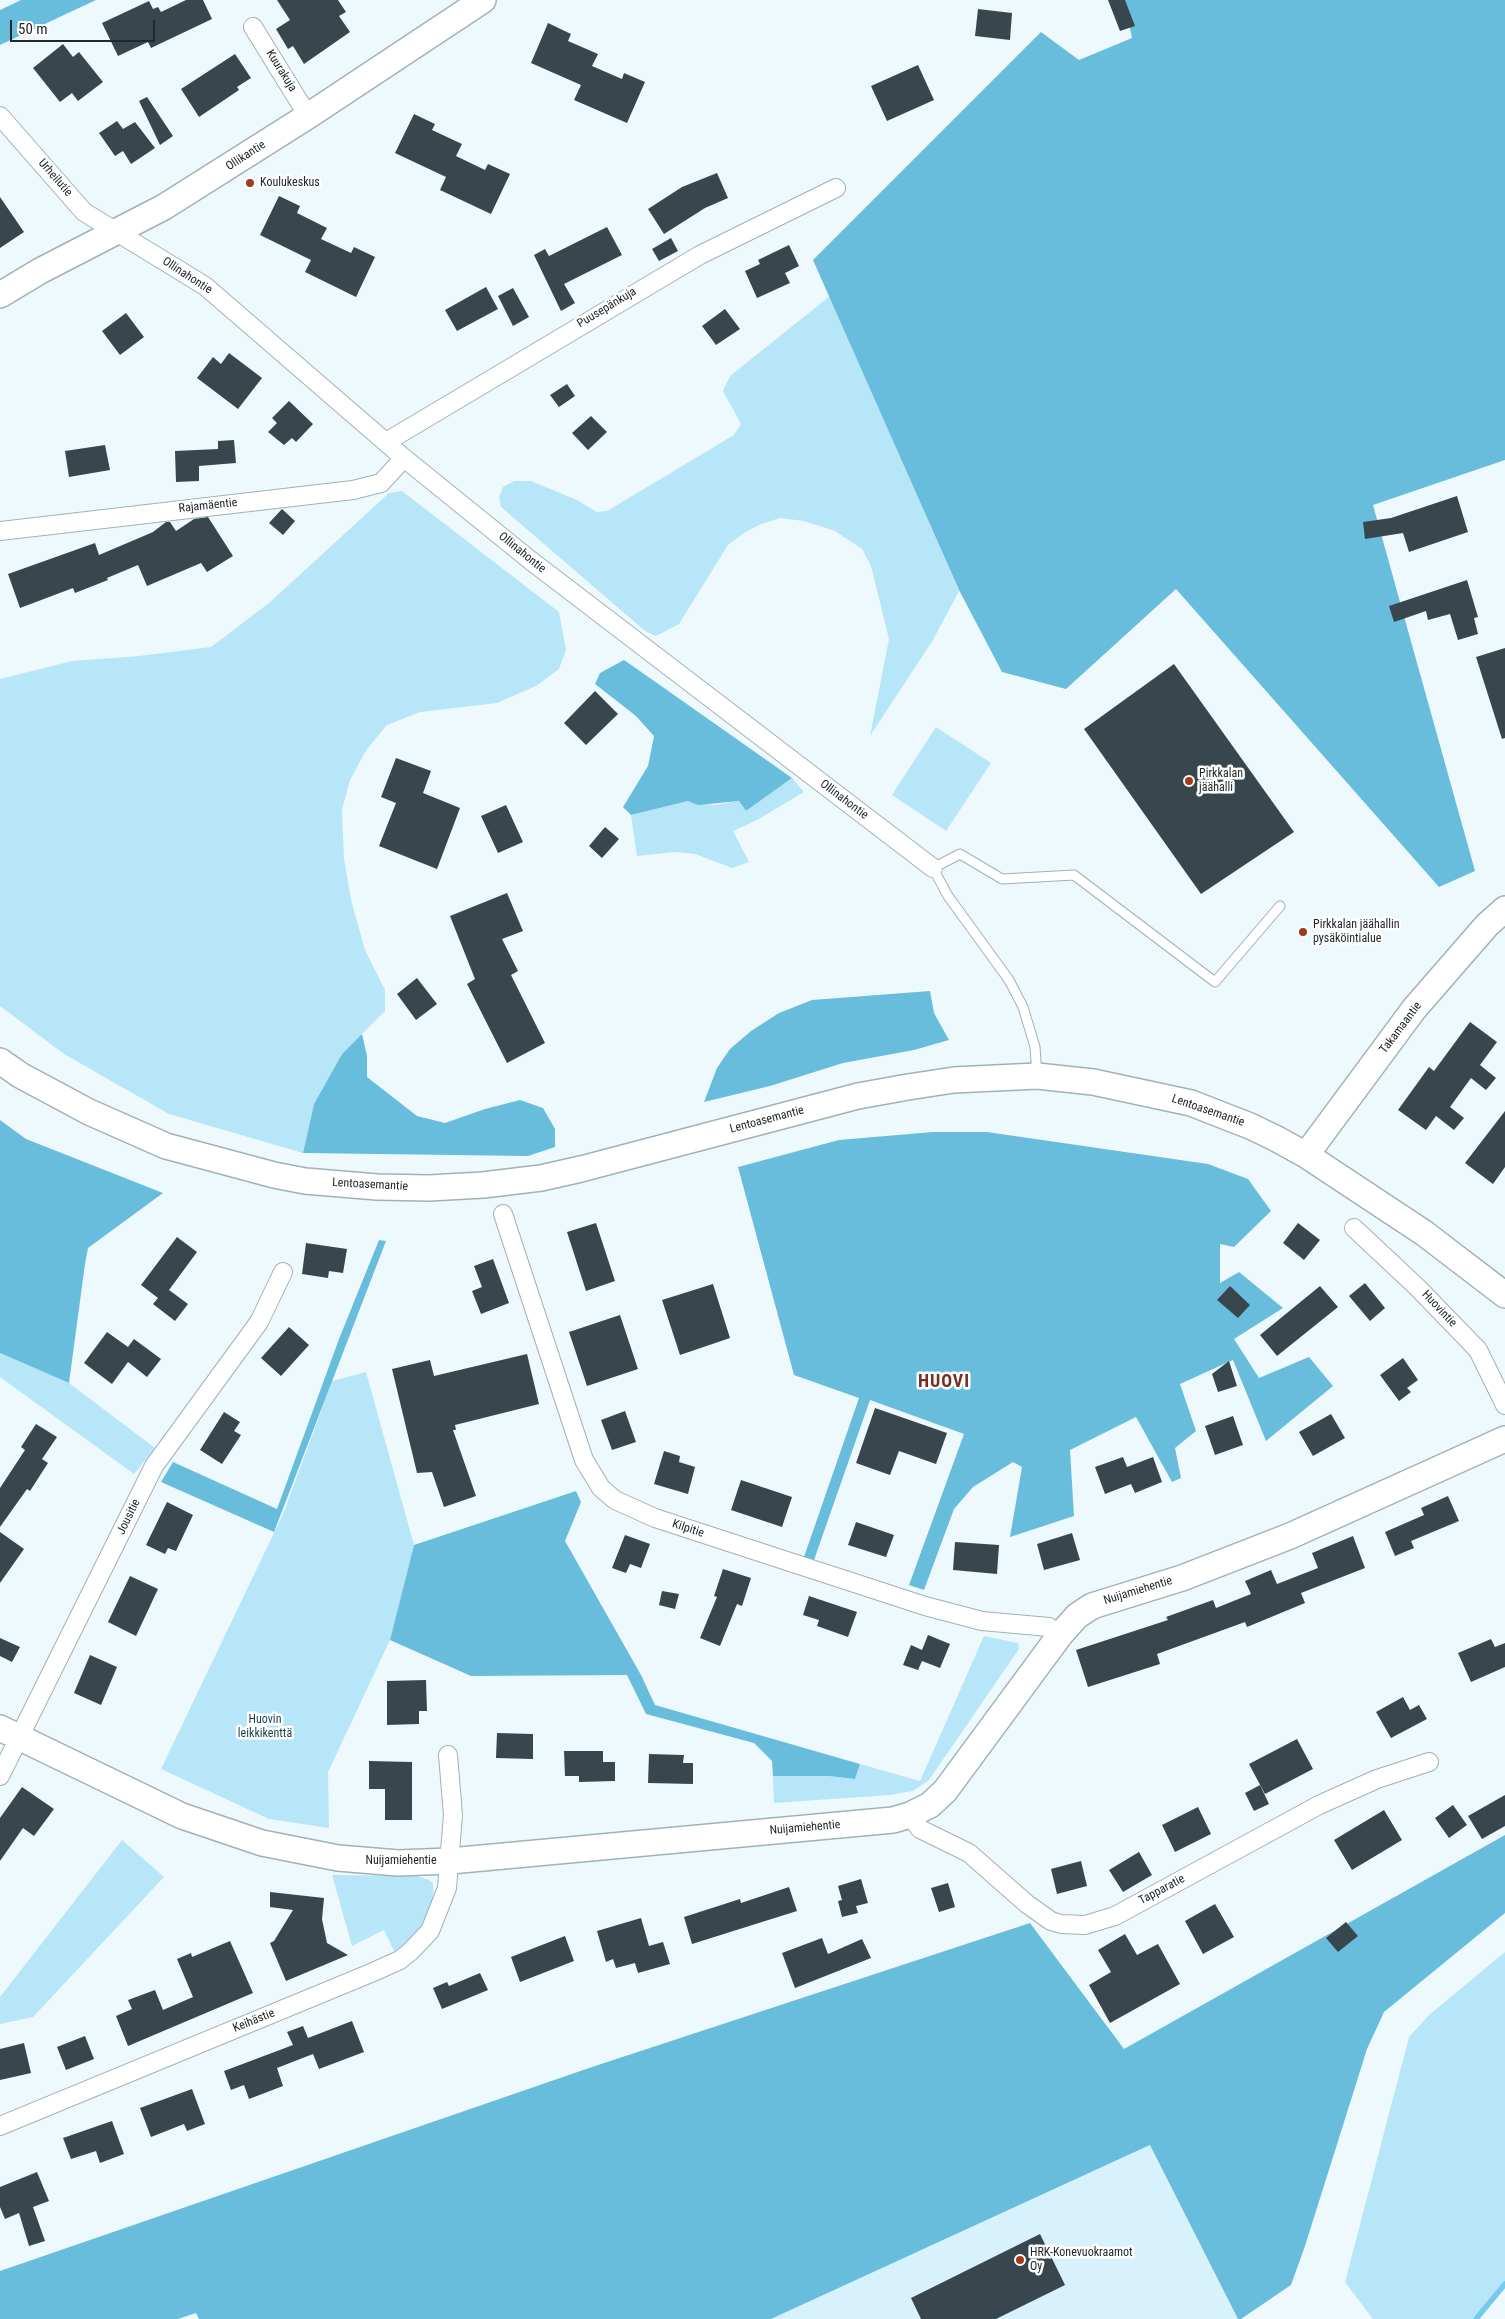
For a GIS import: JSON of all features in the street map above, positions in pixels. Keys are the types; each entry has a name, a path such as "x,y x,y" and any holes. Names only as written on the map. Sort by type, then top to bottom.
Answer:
{"street":[{"name":"Ollikantie","path":"0,295 164,207 308,116 483,0"},
{"name":"Kuurakuja","path":"253,27 308,116"},
{"name":"Urheilutie","path":"0,116 84,212 117,233"},
{"name":"Puusepänkuja","path":"386,442 700,255 836,188"},
{"name":"Ollinahontie","path":"117,233 206,286 404,458 530,560 933,868"},
{"name":"Rajamäentie","path":"0,531 354,490 381,482 404,458"},
{"name":"Takamaantie","path":"1306,1155 1414,1009 1487,925 1505,909"},
{"name":"Lentoasemantie","path":"0,1061 54,1094 119,1127 166,1146 218,1162 305,1181 377,1187 429,1188 483,1185 558,1175 882,1091 954,1080 1037,1076 1093,1082 1191,1103 1250,1126 1306,1155 1424,1233 1505,1295"},
{"name":"Kilpitie","path":"503,1214 584,1460 601,1488 615,1500 655,1518 925,1606 982,1621 1048,1627 1060,1635"},
{"name":"Huovintie","path":"1354,1228 1418,1288 1478,1350 1505,1405"},
{"name":"Jousitie","path":"0,1776 10,1733 154,1466 259,1322 283,1272"},
{"name":"Nuijamiehentie","path":"10,1733 182,1816 262,1843 338,1858 398,1863 450,1861 893,1820 910,1815 930,1805 946,1791 1060,1635 1077,1616 1092,1606 1182,1578 1290,1536 1505,1439"},
{"name":"Keihästie","path":"0,2126 400,1960 430,1931 447,1888 453,1815 448,1755"},
{"name":"Tapparatie","path":"910,1815 920,1829 970,1853 1027,1904 1051,1921 1061,1924 1085,1925 1115,1916 1328,1802 1377,1779 1429,1762"}],"lane":[{"path":"1037,1076 1035,1047 1023,1007 1009,980 948,896 933,868 960,854 1002,879 1074,875 1215,982 1280,906"}],"shaded area":[{"path":"21,0 96,0 0,45 0,10"},
{"path":"1124,0 1505,0 1505,460 1373,505 1475,871 1439,887 1176,589 1066,689 1002,672 959,590 813,260 1041,32 1079,60 1132,38"},
{"path":"624,660 792,778 746,811 739,801 698,805 688,801 631,815 623,807 648,766 654,736 636,716 595,684 600,673"},
{"path":"930,991 934,1013 949,1040 914,1050 843,1063 770,1086 704,1102 717,1068 730,1049 751,1031 779,1013 812,1000"},
{"path":"362,1034 367,1056 367,1077 417,1116 445,1123 485,1109 520,1100 543,1108 555,1129 555,1147 528,1156 303,1153 314,1104 342,1054"},
{"path":"0,1120 26,1139 163,1193 88,1248 69,1383 0,1353"},
{"path":"933,1132 987,1132 1208,1164 1248,1179 1271,1211 1234,1247 1220,1244 1220,1283 1239,1272 1283,1308 1234,1339 1259,1378 1309,1357 1333,1386 1266,1441 1233,1360 1180,1384 1196,1431 1175,1448 1181,1478 1172,1482 1136,1417 1070,1450 1074,1516 1010,1537 1022,1467 1013,1462 973,1487 954,1509 924,1590 909,1585 964,1434 870,1400 814,1560 804,1557 859,1398 794,1375 738,1167 839,1140"},
{"path":"379,1240 386,1241 274,1532 161,1482 173,1462 277,1509 339,1339"},
{"path":"576,1491 581,1502 565,1541 641,1675 655,1705 860,1764 855,1779 828,1776 773,1776 772,1761 754,1743 646,1714 627,1675 471,1676 390,1640 414,1545"},
{"path":"1505,1835 1505,1913 1384,2012 1367,2049 1291,2285 1241,2319 1238,2319 1150,2145 771,2319 199,2319 196,2313 178,2319 0,2319 0,2271 592,2067 1030,1923 1124,2049"},
{"path":"1151,2145 1238,2319 771,2319"}],"green space":[{"path":"830,296 959,591 933,640 870,736 889,639 871,566 862,549 835,531 804,521 780,518 761,524 744,533 728,545 679,624 656,636 645,631 501,507 499,497 503,487 514,481 531,481 577,500 597,512 607,511 734,435 741,424 723,391 730,376"},
{"path":"402,491 559,612 566,650 559,669 536,686 497,703 420,712 387,725 367,749 350,780 342,810 344,859 351,900 365,950 385,990 385,1011 342,1054 314,1104 303,1153 169,1114 64,1054 0,1006 0,679 72,661 139,656 211,647 269,603 389,493"},
{"path":"936,727 991,763 946,831 892,795"},
{"path":"792,778 804,792 757,820 733,831 749,862 732,868 695,854 675,852 637,856 631,815 688,801 715,805 739,801 746,811"},
{"path":"0,1353 69,1383 155,1448 134,1474 0,1377"},
{"name":"Huovin leikkikenttä","path":"366,1372 414,1545 390,1640 328,1772 329,1828 269,1819 161,1769 284,1512 332,1381"},
{"path":"984,1636 1018,1643 1019,1649 929,1780 913,1791 890,1795 774,1803 773,1776 828,1776 855,1779 860,1764 920,1781"},
{"path":"122,1840 164,1877 33,2017 0,2024 0,1997"},
{"path":"332,1875 417,1876 433,1883 434,1904 419,1932 395,1953 384,1930 352,1946"},
{"path":"1505,1952 1505,2282 1478,2319 1373,2319 1345,2282 1409,2037 1429,2015"}],"building":[{"path":"186,0 203,0 212,19 151,48 148,42 118,56 102,23 149,1 153,9 158,7 161,12"},
{"path":"277,0 338,0 346,12 339,16 350,32 304,64 293,46 288,49 276,29 290,20"},
{"path":"1108,0 1125,0 1135,26 1120,31"},
{"path":"978,9 1012,13 1010,40 975,36"},
{"path":"548,23 571,34 568,41 598,54 592,66 622,79 624,73 645,82 627,123 574,100 581,85 531,63"},
{"path":"63,44 73,57 79,52 103,82 78,101 72,93 60,102 33,68"},
{"path":"235,54 251,78 237,87 239,90 199,117 181,89"},
{"path":"918,65 934,100 887,121 871,86"},
{"path":"147,97 173,136 160,145 139,101"},
{"path":"414,114 435,124 432,130 462,144 456,156 485,170 488,164 510,174 491,214 440,190 446,177 395,153"},
{"path":"117,121 123,129 135,122 155,148 131,164 123,151 115,156 99,133"},
{"path":"717,173 728,198 705,208 664,234 648,209 682,187"},
{"path":"279,196 300,206 297,213 327,228 321,239 351,253 354,247 375,257 356,297 305,272 311,260 260,235"},
{"path":"0,197 24,232 0,248"},
{"path":"607,227 622,255 564,284 575,303 561,311 534,255 545,249 549,256"},
{"path":"671,238 678,251 659,261 652,249"},
{"path":"789,245 799,266 785,273 790,283 757,298 745,271 760,264 758,260"},
{"path":"486,287 498,309 457,331 445,310"},
{"path":"513,288 529,317 513,326 498,296"},
{"path":"725,309 740,329 716,345 702,326"},
{"path":"126,313 144,337 120,355 102,331"},
{"path":"229,353 262,378 238,409 197,378 213,357 221,364"},
{"path":"567,384 575,396 559,407 550,395"},
{"path":"289,401 313,424 296,442 292,438 284,445 268,432 277,423 272,418"},
{"path":"591,416 607,432 588,450 572,433"},
{"path":"234,440 236,463 199,466 199,481 176,482 175,451 218,449 218,441"},
{"path":"105,445 110,470 69,477 65,451"},
{"path":"1457,496 1468,532 1409,552 1403,533 1365,539 1363,522 1391,518"},
{"path":"282,509 295,521 283,535 269,523"},
{"path":"208,517 233,556 207,572 201,563 147,586 138,565 107,578 108,580 75,593 73,588 20,608 8,574 95,543 99,555 153,532 166,522 170,522 176,531 194,519"},
{"path":"1467,580 1478,617 1474,618 1478,634 1458,640 1450,614 1428,620 1426,611 1394,622 1389,606"},
{"path":"1505,648 1505,738 1502,739 1476,657"},
{"name":"Pirkkalan jäähalli","path":"1174,664 1294,832 1201,894 1084,729"},
{"path":"595,691 618,714 586,745 564,723"},
{"path":"396,758 431,771 423,793 460,808 437,869 379,846 396,803 381,797"},
{"path":"506,805 523,842 498,853 481,816"},
{"path":"605,827 619,839 602,858 589,846"},
{"path":"507,893 523,931 502,939 518,971 511,975 545,1043 507,1063 467,984 475,979 450,916"},
{"path":"417,978 437,1004 416,1020 397,994"},
{"path":"1470,1022 1497,1042 1480,1065 1496,1078 1486,1090 1471,1078 1450,1107 1464,1118 1454,1130 1436,1116 1426,1130 1398,1110 1429,1067 1434,1071"},
{"path":"1505,1111 1505,1167 1493,1184 1465,1163"},
{"path":"596,1223 615,1281 586,1291 567,1232"},
{"path":"1298,1223 1320,1240 1304,1260 1283,1243"},
{"path":"177,1237 197,1252 169,1290 188,1304 175,1321 153,1304 158,1298 141,1285"},
{"path":"306,1243 347,1249 343,1273 329,1271 328,1278 302,1274"},
{"path":"493,1259 509,1303 481,1314 472,1291 482,1287 474,1266"},
{"path":"1365,1283 1385,1308 1370,1321 1349,1296"},
{"path":"713,1284 730,1338 680,1355 662,1300"},
{"path":"1230,1286 1250,1305 1238,1318 1217,1300"},
{"path":"1320,1286 1338,1307 1277,1356 1260,1335"},
{"path":"620,1315 638,1369 587,1386 569,1332"},
{"path":"289,1327 309,1345 281,1376 261,1358"},
{"path":"107,1332 128,1347 134,1339 161,1359 147,1377 128,1362 112,1384 84,1363"},
{"path":"527,1354 539,1404 455,1425 456,1430 453,1430 476,1496 444,1507 432,1472 417,1473 392,1369 430,1360 434,1376"},
{"path":"1403,1358 1418,1380 1407,1388 1411,1392 1399,1401 1380,1375"},
{"path":"1229,1361 1237,1386 1218,1392 1212,1374"},
{"path":"875,1408 947,1433 936,1464 899,1451 890,1475 856,1463"},
{"path":"625,1411 636,1442 612,1450 601,1420"},
{"path":"224,1412 240,1422 234,1431 241,1435 222,1464 200,1450"},
{"path":"1331,1414 1345,1438 1313,1456 1299,1432"},
{"path":"1233,1416 1243,1445 1215,1455 1205,1426"},
{"path":"36,1424 57,1437 42,1459 48,1463 30,1491 27,1489 0,1527 0,1488 25,1450 21,1447"},
{"path":"664,1451 680,1456 679,1462 695,1467 688,1494 654,1484"},
{"path":"1123,1457 1127,1467 1153,1457 1162,1482 1135,1493 1131,1484 1105,1494 1095,1467"},
{"path":"741,1480 792,1497 782,1527 731,1510"},
{"path":"1448,1496 1459,1521 1411,1541 1414,1548 1395,1556 1385,1532 1424,1515 1421,1508"},
{"path":"167,1502 193,1515 176,1551 168,1548 165,1554 146,1545"},
{"path":"856,1522 894,1535 886,1557 848,1545"},
{"path":"0,1532 24,1549 0,1583"},
{"path":"1072,1533 1080,1560 1044,1570 1037,1544"},
{"path":"625,1535 650,1544 641,1568 630,1564 626,1573 612,1568"},
{"path":"1353,1536 1365,1568 1301,1593 1305,1603 1247,1627 1245,1622 1157,1654 1160,1664 1088,1687 1076,1650 1168,1620 1166,1617 1213,1600 1216,1608 1251,1594 1245,1581 1271,1570 1277,1584 1318,1568 1312,1553"},
{"path":"955,1542 999,1545 997,1574 953,1570"},
{"path":"723,1569 751,1578 742,1606 737,1604 720,1646 700,1638 717,1597 714,1596"},
{"path":"130,1576 158,1589 136,1636 108,1622"},
{"path":"662,1591 679,1594 675,1609 659,1605"},
{"path":"809,1596 857,1612 848,1637 817,1626 819,1620 803,1615"},
{"path":"928,1635 950,1644 940,1668 922,1661 918,1670 903,1665 911,1645 922,1650"},
{"path":"0,1638 20,1647 12,1662 0,1656"},
{"path":"1491,1639 1495,1647 1505,1643 1505,1667 1471,1682 1458,1653"},
{"path":"90,1655 117,1667 101,1705 74,1693"},
{"path":"426,1680 427,1711 419,1711 419,1724 387,1725 387,1681"},
{"path":"1403,1697 1410,1710 1419,1705 1427,1719 1391,1738 1376,1712"},
{"path":"497,1733 533,1734 533,1759 496,1758"},
{"path":"1297,1739 1313,1769 1265,1794 1249,1764"},
{"path":"564,1751 603,1751 603,1762 615,1762 615,1781 579,1782 579,1776 565,1776"},
{"path":"649,1754 684,1755 683,1763 693,1763 693,1784 648,1783"},
{"path":"369,1761 412,1762 412,1820 385,1820 385,1789 369,1789"},
{"path":"1260,1785 1269,1804 1254,1811 1245,1793"},
{"path":"22,1787 54,1809 34,1836 23,1828 0,1861 0,1818"},
{"path":"1505,1795 1505,1826 1482,1839 1468,1816"},
{"path":"1453,1805 1467,1825 1449,1838 1435,1818"},
{"path":"1198,1807 1211,1834 1175,1852 1162,1825"},
{"path":"1384,1810 1402,1840 1352,1870 1334,1840"},
{"path":"1139,1852 1152,1875 1123,1892 1109,1870"},
{"path":"1081,1861 1087,1886 1057,1894 1051,1869"},
{"path":"861,1879 868,1903 856,1906 858,1913 842,1917 838,1901 842,1900 838,1886"},
{"path":"948,1883 955,1907 939,1912 931,1888"},
{"path":"789,1887 797,1911 692,1944 684,1917 740,1899 741,1903"},
{"path":"270,1892 324,1898 322,1919 327,1943 348,1955 286,1981 270,1943 274,1941 293,1910 270,1907"},
{"path":"1215,1904 1234,1937 1203,1954 1185,1921"},
{"path":"641,1918 649,1946 663,1942 670,1964 638,1973 635,1963 616,1968 613,1959 606,1962 597,1931"},
{"path":"1346,1922 1358,1936 1338,1952 1326,1938"},
{"path":"1125,1934 1137,1955 1158,1944 1180,1984 1110,2023 1089,1985 1111,1972 1098,1950"},
{"path":"565,1936 574,1961 520,1982 511,1957"},
{"path":"822,1938 828,1954 862,1939 871,1958 795,1988 782,1953"},
{"path":"230,1941 253,1993 128,2046 116,2016 132,2009 128,2000 155,1990 163,2010 193,1997 177,1959 191,1953 192,1957"},
{"path":"480,1973 488,1990 442,2009 433,1988 447,1982 449,1986"},
{"path":"352,2021 364,2052 319,2069 313,2054 277,2068 283,2086 249,2099 244,2085 231,2090 224,2071 293,2045 287,2032 303,2026 308,2038"},
{"path":"85,2036 94,2059 66,2070 57,2047"},
{"path":"24,2043 31,2073 0,2080 0,2049"},
{"path":"192,2089 205,2124 187,2131 184,2124 151,2137 140,2108"},
{"path":"112,2121 124,2154 100,2163 96,2151 71,2159 63,2138"},
{"path":"37,2172 49,2201 33,2207 45,2241 29,2246 19,2213 5,2219 0,2207 0,2187"},
{"name":"HRK-Konevuokraamot Oy","path":"1040,2234 1065,2285 996,2319 921,2319 911,2298"}],"waterway":[{"path":"1476,2319 1505,2284"}],"place":[{"name":"Koulukeskus","path":"250,183"},
{"name":"Pirkkalan jäähalli","path":"1189,781"},
{"name":"Pirkkalan jäähallin pysäköintialue","path":"1303,932"},
{"name":"HRK-Konevuokraamot Oy","path":"1020,2260"}],"district":[{"name":"HUOVI","path":"944,1382"}]}
